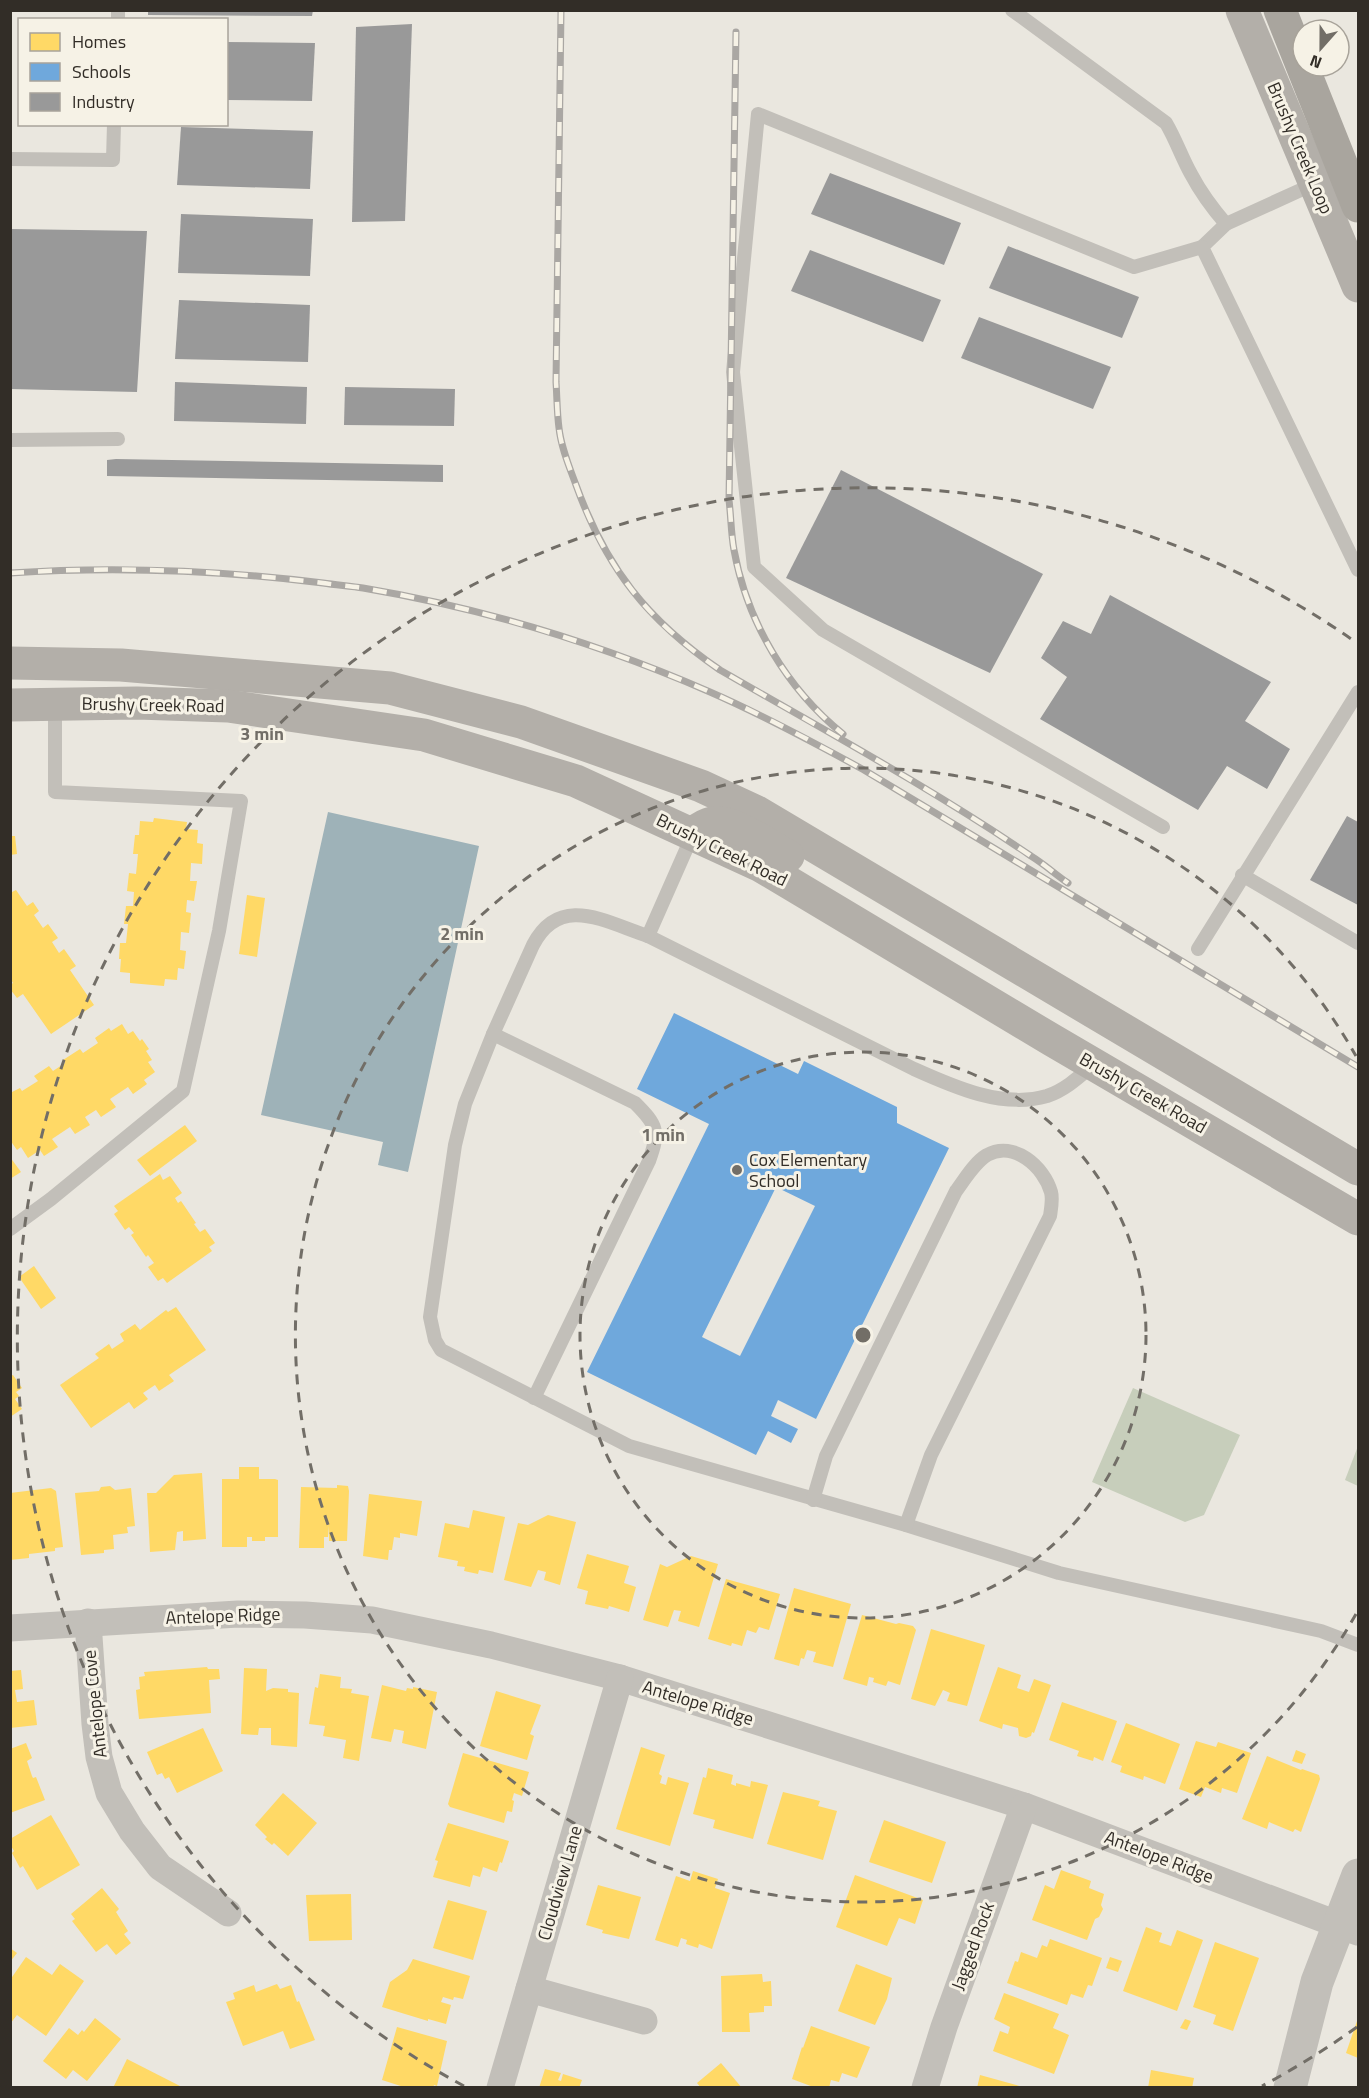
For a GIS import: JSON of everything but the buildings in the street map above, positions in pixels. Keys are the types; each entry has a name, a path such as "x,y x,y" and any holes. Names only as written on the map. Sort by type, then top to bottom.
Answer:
{"highway":[{"path":"1280,10 1359,206"}],"main road":[{"name":"Brushy Creek Loop","path":"1242,10 1359,286"},
{"name":"Brushy Creek Road","path":"10,663 121,665 390,688 521,722 701,786 757,812 1359,1169"},
{"name":"Brushy Creek Road","path":"10,705 137,703 228,706 424,735 576,781 761,866 1359,1219"},
{"path":"693,834 706,824 721,823 745,832 804,865 1244,1132 1317,1145"}],"street":[{"name":"Antelope Ridge","path":"10,1628 238,1614 305,1615 372,1620 491,1645 620,1678 1024,1806 1349,1928"},
{"name":"Antelope Cove","path":"88,1622 99,1757 109,1793 132,1831 160,1867 228,1913"},
{"name":"Cloudview Lane","path":"500,2088 620,1678"},
{"name":"Jagged Rock","path":"925,2088 944,2027 1024,1806"},
{"path":"1290,2088 1317,1982 1349,1928 1359,1875"},
{"path":"528,1989 644,2021"}],"lane":[{"path":"1012,10 1166,123 1211,207 1226,225"},
{"path":"1163,827 823,630 754,567 733,372 758,114 1134,267 1202,247 1226,225 1314,184"},
{"path":"10,159 113,160 114,126"},
{"path":"1202,247 1359,570"},
{"path":"10,440 118,439"},
{"path":"1198,949 1242,875 1359,693"},
{"path":"11,1228 51,1199 183,1091 219,931 241,801 56,792 55,704"},
{"path":"648,936 693,834"},
{"path":"1242,875 1359,943"},
{"path":"1094,1064 1067,1086 1048,1096 1022,1100 983,1095 938,1080 648,936 580,914 562,916 539,934 465,1104 454,1145 430,1317 435,1340 441,1350 629,1446 906,1525 1059,1573 1321,1631 1359,1645"},
{"path":"494,1034 635,1103 648,1116 656,1129 656,1143 649,1161 534,1398"},
{"path":"813,1500 826,1456 957,1191 970,1172 987,1155 1006,1150 1028,1158 1045,1177 1052,1195 1050,1216 931,1455 906,1525"}],"green space":[{"path":"1133,1388 1240,1435 1204,1515 1185,1522 1092,1482"},
{"path":"1358,1446 1358,1486 1345,1480"}],"shaded area":[{"path":"328,812 479,846 408,1172 378,1165 383,1142 261,1115"}],"railway":[{"path":"561,10 556,382 558,417 568,464 588,515 615,567 650,611 671,632 720,670 955,807 1036,859 1068,883"},
{"path":"736,32 729,500 733,544 740,577 749,603 772,652 804,696 843,734"},
{"path":"10,573 167,570 245,575 358,587 408,596 496,617 626,658 749,710 864,770 1358,1067"}],"place":[{"name":"Cox Elementary School","path":"737,1170"}]}
